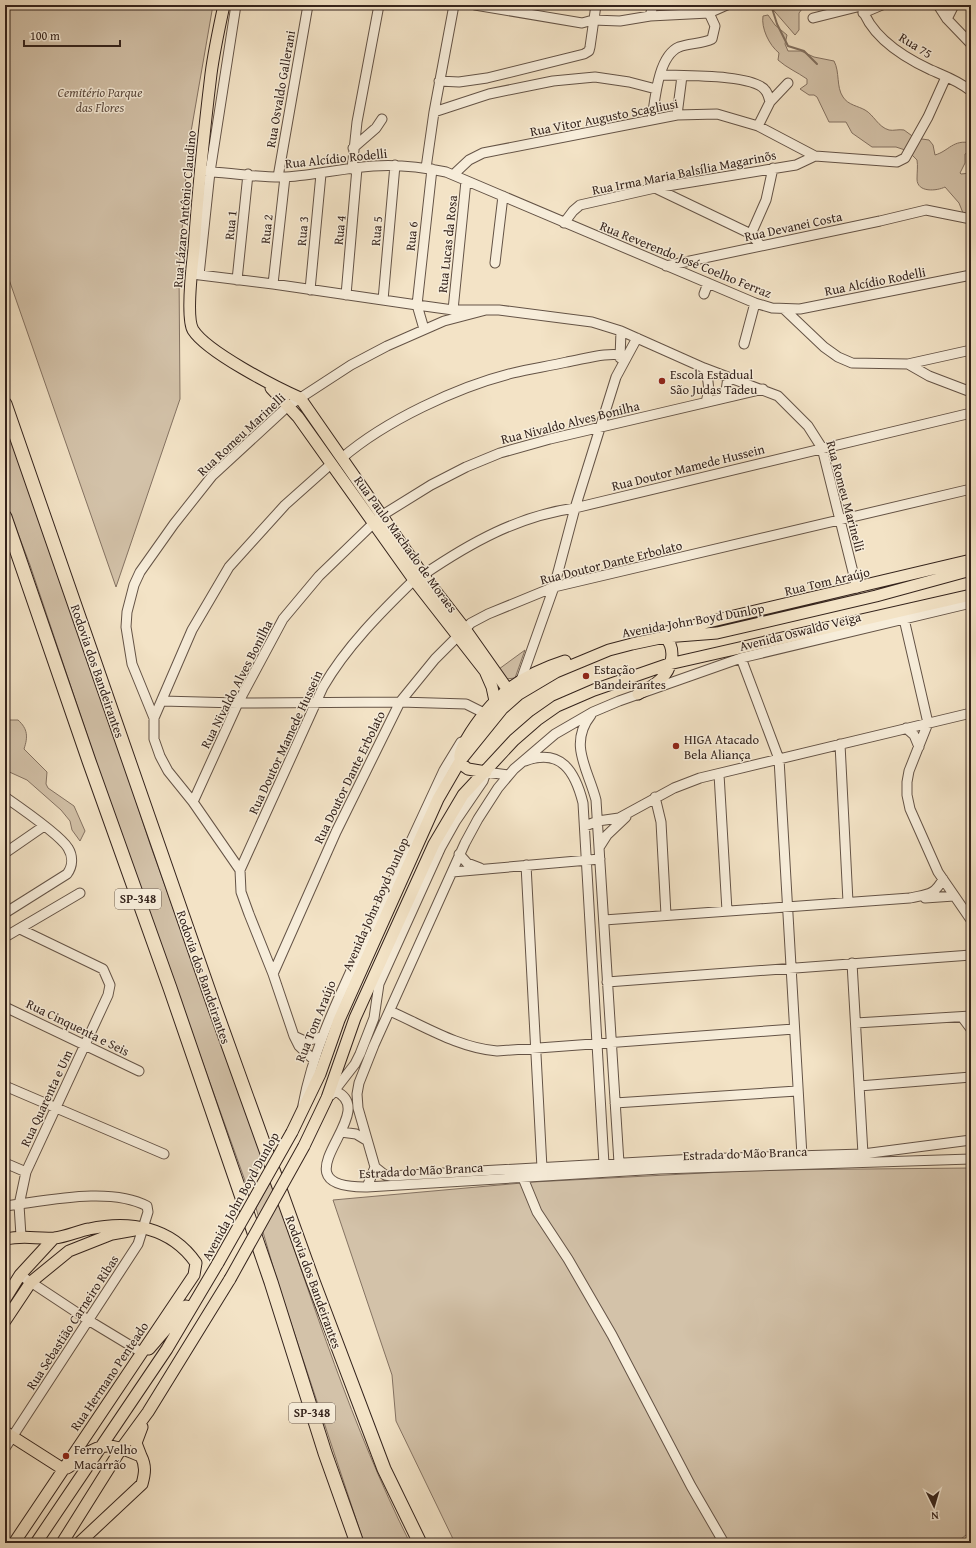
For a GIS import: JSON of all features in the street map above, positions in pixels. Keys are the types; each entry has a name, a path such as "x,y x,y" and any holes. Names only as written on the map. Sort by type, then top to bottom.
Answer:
{"highway":[{"name":"Rodovia dos Bandeirantes","path":"5,404 213,1003 313,1281 384,1470 420,1543"},
{"name":"SP-348","path":"5,517 271,1282 325,1453 357,1543"}],"main road":[{"name":"Rua Lázaro Antônio Claudino","path":"224,5 211,72 205,171 190,315 192,328 200,340 213,350 282,390 300,398"},
{"name":"Rua Lázaro Antônio Claudino","path":"263,379 288,406"},
{"name":"Rua Paulo Machado de Moraes","path":"300,398 342,458 377,519"},
{"name":"Rua Paulo Machado de Moraes","path":"288,406 331,464 377,519 461,633 508,690"},
{"name":"Rua Tom Araújo","path":"508,690 521,680 543,668 597,652 647,638 971,560"},
{"name":"Avenida John Boyd Dunlop","path":"647,638 707,635 876,596 971,570"},
{"path":"63,1542 121,1449 148,1412 230,1279 304,1146 331,1095 355,1018 434,844 463,795 486,772 514,740 537,720 557,706 594,690 669,664 971,594"},
{"name":"Rua Paulo Machado de Moraes","path":"461,633 487,675 492,687 495,701"},
{"path":"638,694 659,681 664,676 673,650 670,642 665,637"},
{"name":"Avenida John Boyd Dunlop","path":"36,1543 162,1356 197,1300 292,1132 320,1074 339,1020 418,842 438,799 460,761 502,709 519,694 556,672 597,652"},
{"path":"486,772 468,770 460,761 460,751 472,728 495,701 508,690"},
{"path":"5,1240 21,1236 54,1238 115,1224 143,1228"},
{"path":"5,1321 31,1282 68,1251 112,1234 143,1228"},
{"name":"Rua Hermano Penteado","path":"14,1543 194,1275 196,1263 182,1246 170,1238 143,1228"},
{"path":"54,1238 68,1251"},
{"path":"5,1299 20,1275 54,1238"},
{"path":"141,1352 149,1350 184,1309 197,1300"},
{"path":"79,1543 142,1484 146,1471 136,1443 148,1412"},
{"path":"9,1434 63,1469 103,1445 141,1456"}],"street":[{"path":"205,171 236,5"},
{"name":"Rua Osvaldo Gallerani","path":"282,177 308,5"},
{"name":"Rua 4","path":"346,296 355,168 354,148 379,5"},
{"name":"Rua 6","path":"417,305 434,112 454,5"},
{"path":"475,5 524,10 576,23 592,20 620,21 650,16 709,12 727,5"},
{"path":"439,81 460,82 487,78 584,54 590,47 592,20 596,5"},
{"path":"650,16 653,5"},
{"path":"813,18 882,5"},
{"path":"938,5 947,19 971,44"},
{"path":"947,19 954,5"},
{"name":"Rua 75","path":"862,8 874,30 891,46 923,66 956,81 971,91"},
{"path":"652,119 656,89 666,58 671,52 681,47 712,39 715,26 709,12"},
{"path":"661,75 726,78 755,83 765,90 770,102"},
{"path":"677,115 682,76"},
{"path":"434,112 489,94 553,81 595,77 629,82 656,89"},
{"name":"Rua Vitor Augusto Scagliusi","path":"453,175 468,160 483,154 677,115 717,114 758,126 815,156 897,162 903,159 915,140 928,117 946,77"},
{"path":"758,126 770,102 788,83"},
{"path":"354,148 376,128 382,118"},
{"name":"Rua Irma Maria Balsília Magarinõs","path":"564,223 572,211 580,206 655,188 796,165 815,156"},
{"name":"Rua Alcídio Rodelli","path":"205,171 282,177 321,174 355,168 395,165 429,168"},
{"name":"Rua 5","path":"382,300 395,165"},
{"name":"Rua Reverendo José Coelho Ferraz","path":"429,168 453,175 755,303 772,308 784,309 824,347 838,357 852,363 908,364 929,376 971,392"},
{"path":"751,234 766,200 773,168"},
{"name":"Rua 1","path":"237,280 248,174"},
{"name":"Rua 3","path":"310,290 321,174"},
{"name":"Rua 2","path":"273,284 282,177"},
{"name":"Rua Lucas da Rosa","path":"453,310 466,181"},
{"path":"655,188 751,234 761,246"},
{"path":"495,263 503,196"},
{"name":"Rua Devanei Costa","path":"666,266 873,223 926,210 971,218"},
{"name":"Rua Romeu Marinelli","path":"195,275 273,284 346,296 453,310 486,310 570,318 592,322 621,331 704,368 764,389 778,396 791,408 808,426 822,448 857,588"},
{"name":"Rua Alcídio Rodelli","path":"784,309 800,309 971,275"},
{"path":"704,294 708,283"},
{"path":"744,344 755,303"},
{"path":"417,305 424,328"},
{"path":"444,321 453,310"},
{"name":"Rua Romeu Marinelli","path":"154,718 132,664 127,642 127,612 134,585 140,572 155,549 212,476 288,406 351,365 424,328 486,310"},
{"path":"521,680 554,587 575,508 620,370 623,355 621,331"},
{"path":"342,458 370,436 404,416 470,388 512,374 590,358 623,355 637,338"},
{"path":"908,364 971,350"},
{"path":"704,368 709,380 710,390 706,402"},
{"path":"725,398 728,377"},
{"name":"Rua Nivaldo Alves Bonilha","path":"194,802 238,703 283,620 319,576 377,519 431,485 466,467 500,453 550,439 764,389"},
{"name":"Rua Doutor Mamede Hussein","path":"240,870 316,702 332,671 379,616 419,577 461,550 491,534 550,512 575,508 971,413"},
{"path":"314,1060 299,1046 294,1036 273,974 242,892 240,870 194,802 168,771 154,740 154,718 192,630 230,567 284,505 331,464"},
{"name":"Rua Doutor Dante Erbolato","path":"273,974 336,832 400,702 435,659 471,623 488,614 554,587 971,489"},
{"name":"Avenida Oswaldo Veiga","path":"366,1140 358,1108 357,1094 359,1082 374,1045 459,854 478,819 508,775 521,762 555,734 593,712 638,694 741,658 971,603"},
{"path":"904,619 928,723 909,770 906,782 906,795 910,809 943,879 971,920"},
{"path":"741,658 780,759 792,968 797,1091 802,1156"},
{"path":"162,701 238,703 400,702 466,704 484,713"},
{"path":"593,712 580,732 579,743 580,752 596,800 598,820 619,1163"},
{"path":"585,826 598,820 613,820 628,814 674,788 719,774 971,713"},
{"name":"Rua Tom Araújo","path":"301,1114 307,1080 322,1037 444,770 472,728"},
{"path":"906,728 916,739 919,747"},
{"path":"840,744 848,902"},
{"path":"521,762 532,758 547,757 562,763 570,770 583,803 604,1164"},
{"path":"355,1064 374,1018 379,984 441,847 455,822 483,781 486,772 508,775"},
{"path":"719,774 727,911"},
{"path":"5,797 68,846 72,861 71,868 67,874 5,913"},
{"path":"655,798 660,822 666,915"},
{"path":"600,846 607,835 628,814"},
{"path":"5,853 44,826"},
{"path":"459,854 469,864 483,868"},
{"path":"452,872 483,868 600,859"},
{"path":"526,865 542,1168"},
{"path":"910,898 932,894 943,879"},
{"path":"5,937 80,893"},
{"path":"604,920 848,902 954,896"},
{"name":"Rua Quarenta e Um","path":"20,929 103,969 107,975 110,985 108,995 26,1172 19,1204 21,1236"},
{"path":"954,956 971,951"},
{"path":"607,982 971,955"},
{"path":"852,963 863,1154"},
{"name":"Rua Cinquenta e Seis","path":"5,1007 139,1071"},
{"path":"390,1011 465,1045 480,1050 497,1051 794,1029"},
{"path":"856,1023 966,1016 971,1029"},
{"path":"294,1036 305,1041 322,1037"},
{"path":"331,1095 355,1064 374,1045"},
{"path":"859,1086 971,1077"},
{"path":"5,1086 164,1154"},
{"path":"615,1104 797,1091"},
{"name":"Estrada do Mão Branca","path":"331,1095 342,1094 348,1107 347,1116 341,1132 327,1155 326,1168 329,1176 339,1185 367,1187 660,1169 971,1159"},
{"path":"341,1132 356,1134 366,1140 375,1168 385,1175 391,1176 619,1163 863,1154 971,1140"},
{"path":"752,1157 780,1165"},
{"path":"5,1163 26,1172"},
{"path":"367,1187 375,1168"},
{"path":"523,1178 537,1212 568,1259 612,1335 691,1486 724,1543"},
{"name":"Rua Sebastião Carneiro Ribas","path":"5,1448 9,1434 88,1320 138,1244 148,1212 147,1206 138,1201 108,1195 19,1204"},
{"path":"5,1206 19,1204"},
{"path":"20,1275 88,1320 141,1352"}],"green space":[{"name":"Cemitério Parque das Flores","path":"5,5 213,5 188,149 179,272 180,399 116,587 5,268"},
{"path":"769,5 805,5 799,13 799,30 795,35"},
{"path":"768,15 775,25 787,35 785,44 788,51 801,51 814,57 834,61 837,70 839,89 845,100 850,104 868,112 885,128 891,130 904,130 915,138 929,140 933,145 935,155 955,144 965,142 971,143 971,151 965,154 965,163 960,173 971,173 971,215 963,213 959,203 945,187 928,190 920,187 917,179 917,160 908,151 896,147 872,147 852,133 846,122 829,122 817,97 814,95 809,95 800,89 807,84 807,79 778,60 779,53 769,41 763,26 763,16"},
{"path":"5,421 112,728 150,844 263,1158 248,1189 112,809 30,565 5,499"},
{"path":"525,650 515,678 506,679 499,669"},
{"path":"5,720 18,720 21,723 26,733 24,749 47,772 46,784 48,788 74,806 85,831 80,841 72,830 70,821 61,810 27,780 5,770"},
{"path":"971,1168 971,1531 956,1543 455,1543 396,1421 392,1375 333,1200 533,1182 761,1170"},
{"path":"271,1181 334,1364 370,1455 410,1543 364,1543 279,1287 256,1208"}],"waterway":[{"path":"771,5 777,24 788,46 804,51 817,64"}],"place":[{"name":"Escola Estadual São Judas Tadeu","path":"662,381"},
{"name":"Estação Bandeirantes","path":"586,676"},
{"name":"HIGA Atacado Bela Aliança","path":"676,746"},
{"name":"Ferro Velho Macarrão","path":"66,1456"}]}
